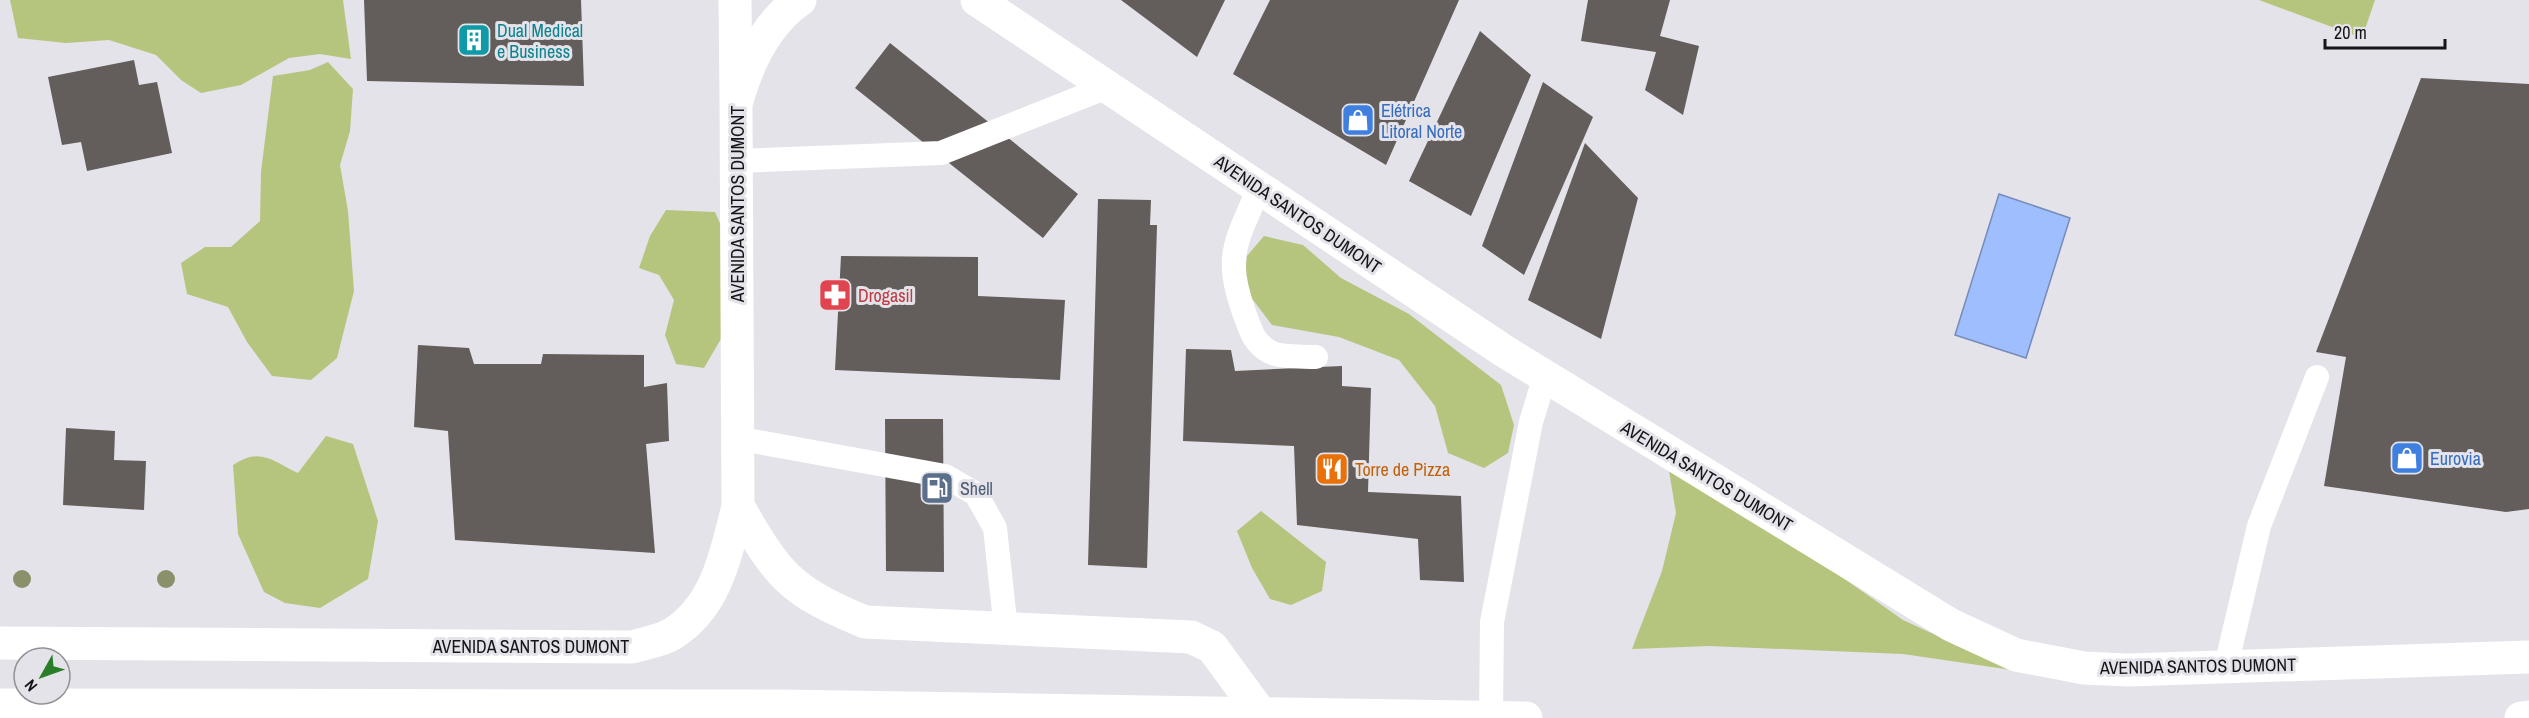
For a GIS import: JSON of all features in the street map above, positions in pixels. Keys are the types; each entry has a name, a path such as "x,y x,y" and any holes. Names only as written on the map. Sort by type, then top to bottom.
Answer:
{"main road":[{"path":"735,0 736,104"},
{"name":"AVENIDA SANTOS DUMONT","path":"0,643 632,647 671,635 702,610 722,571 738,506 736,104 743,79 757,50 779,19 800,0"},
{"name":"AVENIDA SANTOS DUMONT","path":"977,0 1545,376 1951,625 2016,655 2084,668 2128,670 2529,657"},
{"path":"738,506 762,549 785,579 819,603 865,622 1191,637 1212,647 1261,714"},
{"path":"0,705 782,706 1526,718"},
{"path":"2521,718 2529,717"}],"lane":[{"path":"736,161 940,153 1107,87"},
{"path":"1259,188 1234,247 1232,275 1241,304 1255,342 1272,353 1316,357"},
{"path":"1491,717 1492,622 1531,422 1545,376"},
{"path":"2226,666 2259,526 2317,377"},
{"path":"736,438 945,476 976,494 995,528 1006,630"}],"green space":[{"path":"10,0 343,0 351,59 320,54 289,58 241,85 201,93 181,80 156,55 109,40 66,43 18,38"},
{"path":"2259,0 2375,0 2362,38"},
{"path":"328,62 353,89 350,131 340,165 348,211 354,291 337,358 311,380 272,376 247,342 228,307 187,294 181,263 205,247 231,247 260,221 261,172 273,76 310,70"},
{"path":"666,210 715,212 731,248 722,337 704,368 676,364 665,335 674,300 659,275 639,268 650,236"},
{"path":"1264,236 1303,245 1341,278 1409,314 1501,385 1514,425 1508,453 1484,468 1448,453 1435,406 1399,360 1339,337 1272,325 1244,288 1247,256"},
{"path":"326,436 353,444 378,521 368,579 320,608 285,603 264,592 238,534 233,465 258,456 266,457 298,473"},
{"path":"1666,453 1903,620 2012,670 1903,654 1709,646 1632,649 1662,571 1676,513"},
{"path":"1261,511 1326,562 1322,591 1291,605 1270,599 1252,568 1237,531"}],"water":[{"path":"1999,194 2070,218 2026,358 1955,335"}],"building":[{"name":"Dual Medical e Business","path":"364,0 581,0 584,86 367,81"},
{"path":"1121,0 1225,0 1197,57"},
{"name":"Elétrica Litoral Norte","path":"1270,0 1459,0 1386,165 1233,74"},
{"path":"1588,0 1670,0 1660,36 1699,46 1683,115 1645,90 1656,52 1581,41"},
{"path":"1480,31 1531,75 1471,216 1409,181"},
{"path":"890,43 1078,194 1043,238 855,88"},
{"path":"134,60 139,85 157,82 172,153 87,171 81,142 62,145 48,77"},
{"path":"2421,78 2529,84 2529,509 2506,512 2324,486 2346,357 2316,352"},
{"path":"1543,82 1593,117 1524,275 1482,246"},
{"path":"1585,143 1638,198 1601,339 1528,300"},
{"path":"1098,199 1151,200 1150,225 1157,225 1147,568 1088,565"},
{"path":"841,256 978,257 978,296 1065,300 1060,380 835,370"},
{"path":"418,345 469,348 474,364 541,364 543,354 644,355 644,387 667,383 669,441 646,444 655,553 455,540 448,431 414,427"},
{"name":"Torre de Pizza","path":"1186,349 1231,350 1235,371 1342,366 1342,386 1371,388 1368,492 1461,496 1464,582 1420,580 1418,539 1297,525 1294,446 1183,441"},
{"path":"885,419 943,419 944,572 886,571"},
{"path":"66,428 115,431 114,460 146,461 144,510 63,505"}],"place":[{"name":"Dual Medical e Business","path":"474,40"},
{"name":"Elétrica Litoral Norte","path":"1358,120"},
{"name":"Drogasil","path":"835,295"},
{"name":"Eurovia","path":"2407,458"},
{"name":"Torre de Pizza","path":"1332,469"},
{"name":"Shell","path":"937,488"}]}
